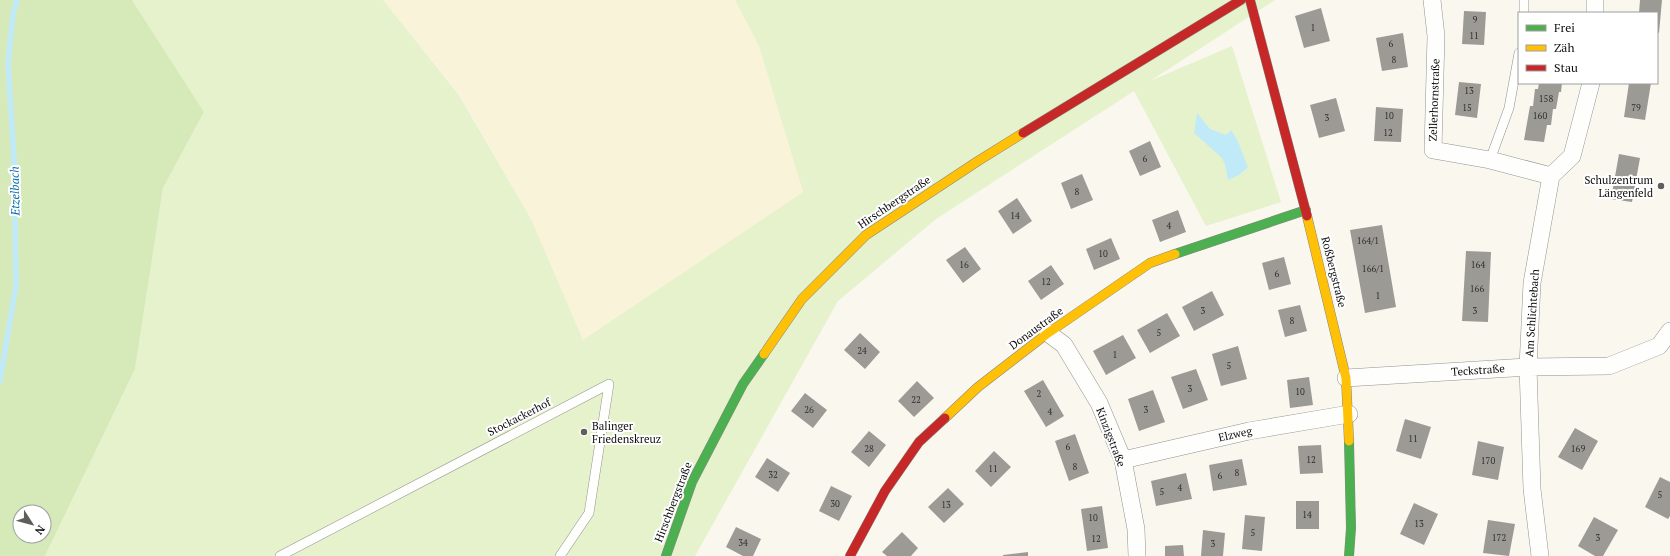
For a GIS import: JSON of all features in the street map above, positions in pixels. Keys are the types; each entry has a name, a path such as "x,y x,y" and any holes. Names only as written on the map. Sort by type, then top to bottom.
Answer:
{"street":[{"name":"Hirschbergstraße","path":"666,556 692,482 743,384 802,299 866,235 978,161 1240,0"},
{"name":"Roßbergstraße","path":"1250,0 1306,210 1346,378 1349,414 1351,528 1349,556"},
{"name":"Zellerhornstraße","path":"1432,0 1436,36 1433,150 1490,160 1552,176"},
{"path":"1595,0 1595,12"},
{"path":"1552,176 1572,156 1591,84"},
{"name":"Am Schlichtebach","path":"1540,556 1532,489 1528,367 1532,283 1552,176"},
{"name":"Donaustraße","path":"850,556 885,491 919,442 978,387 1048,333 1150,263 1306,210"},
{"name":"Teckstraße","path":"1346,378 1528,367 1609,366 1659,346 1670,331"},
{"name":"Kinzigstraße","path":"1048,333 1064,345 1099,403 1123,460 1136,530 1137,556"},
{"name":"Elzweg","path":"1123,460 1249,431 1349,414"}],"lane":[{"path":"1524,0 1524,12"},
{"path":"1490,160 1509,108 1518,58"},
{"name":"Stockackerhof","path":"280,556 609,384 589,513 560,556"}],"shaded area":[{"path":"383,0 735,0 759,46 803,192 583,340 531,219 460,95"}],"green space":[{"path":"0,0 132,0 204,112 163,188 135,369 52,541 52,504 12,504 12,544 51,544 45,556 0,556"},
{"path":"132,0 383,0 459,95 531,219 583,340 803,192 759,46 735,0 1275,0 1150,81 1232,46 1281,202 1206,226 1134,91 936,219 838,301 695,556 45,556 135,369 163,188 204,112"}],"water":[{"path":"1197,113 1210,129 1226,135 1231,130 1239,144 1248,167 1239,175 1228,180 1225,164 1221,157 1194,133"}],"building":[{"path":"1640,0 1662,0 1659,33 1658,12 1639,12"},
{"path":"1321,8 1330,41 1304,48 1295,16"},
{"path":"1464,11 1486,12 1484,45 1462,44"},
{"path":"1403,33 1408,67 1382,71 1376,38"},
{"path":"1459,82 1481,84 1477,118 1455,115"},
{"path":"1539,84 1562,84 1556,109 1553,109 1551,125 1547,125 1544,142 1524,140 1530,106 1533,106 1535,89 1538,89"},
{"path":"1629,84 1651,84 1645,120 1624,117"},
{"path":"1336,98 1345,131 1319,138 1310,105"},
{"path":"1376,107 1403,109 1401,142 1374,141"},
{"path":"1150,141 1161,167 1140,176 1129,151"},
{"path":"1619,154 1640,158 1632,202 1611,199"},
{"path":"1082,174 1093,200 1071,209 1061,183"},
{"path":"1017,198 1032,221 1013,234 998,211"},
{"path":"1178,210 1186,232 1160,242 1152,220"},
{"path":"1382,225 1396,307 1365,313 1350,230"},
{"path":"1111,238 1120,259 1094,270 1086,249"},
{"path":"965,247 981,269 963,283 946,260"},
{"path":"1466,251 1491,252 1488,322 1462,321"},
{"path":"1284,257 1291,284 1269,290 1262,263"},
{"path":"1051,265 1064,284 1041,300 1028,281"},
{"path":"1212,291 1224,315 1194,331 1182,307"},
{"path":"1300,305 1307,331 1285,337 1278,310"},
{"path":"1167,313 1180,336 1150,353 1137,330"},
{"path":"860,333 880,352 865,369 844,350"},
{"path":"1123,335 1136,358 1106,375 1093,351"},
{"path":"1238,346 1247,379 1221,386 1212,354"},
{"path":"1196,369 1208,400 1183,409 1171,377"},
{"path":"1309,377 1313,405 1290,408 1287,380"},
{"path":"1043,380 1064,416 1046,427 1024,391"},
{"path":"917,381 934,398 914,417 898,401"},
{"path":"1153,390 1165,422 1139,431 1128,399"},
{"path":"805,393 827,410 813,428 791,411"},
{"path":"1405,419 1431,427 1421,459 1396,451"},
{"path":"1575,428 1598,441 1582,470 1558,457"},
{"path":"869,431 886,445 869,467 851,452"},
{"path":"1075,434 1089,473 1069,481 1055,441"},
{"path":"1478,441 1504,447 1498,480 1472,475"},
{"path":"1321,445 1323,473 1300,474 1298,446"},
{"path":"994,451 1011,467 991,487 975,471"},
{"path":"767,458 790,473 778,492 755,477"},
{"path":"1242,459 1247,485 1213,491 1209,465"},
{"path":"1186,473 1192,499 1156,506 1151,481"},
{"path":"1660,477 1670,482 1670,516 1668,519 1645,507"},
{"path":"831,486 852,496 839,521 819,511"},
{"path":"948,488 964,504 944,523 928,507"},
{"path":"1296,501 1319,501 1319,529 1296,529"},
{"path":"1414,503 1438,514 1424,545 1400,534"},
{"path":"1102,506 1108,548 1087,551 1081,509"},
{"path":"1245,515 1265,517 1262,551 1242,549"},
{"path":"1594,517 1618,530 1603,556 1595,556 1578,546"},
{"path":"1488,520 1515,524 1509,556 1483,553"},
{"path":"736,527 761,539 753,556 743,556 726,547"},
{"path":"1203,530 1225,533 1223,556 1201,556"},
{"path":"902,532 918,548 911,556 887,556 882,552"},
{"path":"1183,545 1184,556 1165,556 1165,546"},
{"path":"1028,552 1028,556 1003,556 1003,555"}],"waterway":[{"name":"Etzelbach","path":"0,381 16,285 14,160 8,63 13,14 17,0"}],"traffic: fast":[{"path":"1175,254 1306,210"},
{"path":"666,556 692,482 743,384 764,354"},
{"path":"1349,441 1351,528 1349,556"}],"traffic: slow":[{"path":"764,354 802,299 866,235 1023,133"},
{"path":"1307,216 1346,378 1349,441"},
{"path":"945,418 978,387 1048,333 1150,263 1175,254"}],"traffic: jam":[{"path":"1023,133 1241,0"},
{"path":"1250,0 1307,216"},
{"path":"850,556 885,491 919,442 945,418"}],"place":[{"name":"Schulzentrum Längenfeld","path":"1661,186"},
{"name":"Balinger Friedenskreuz","path":"584,432"}]}
